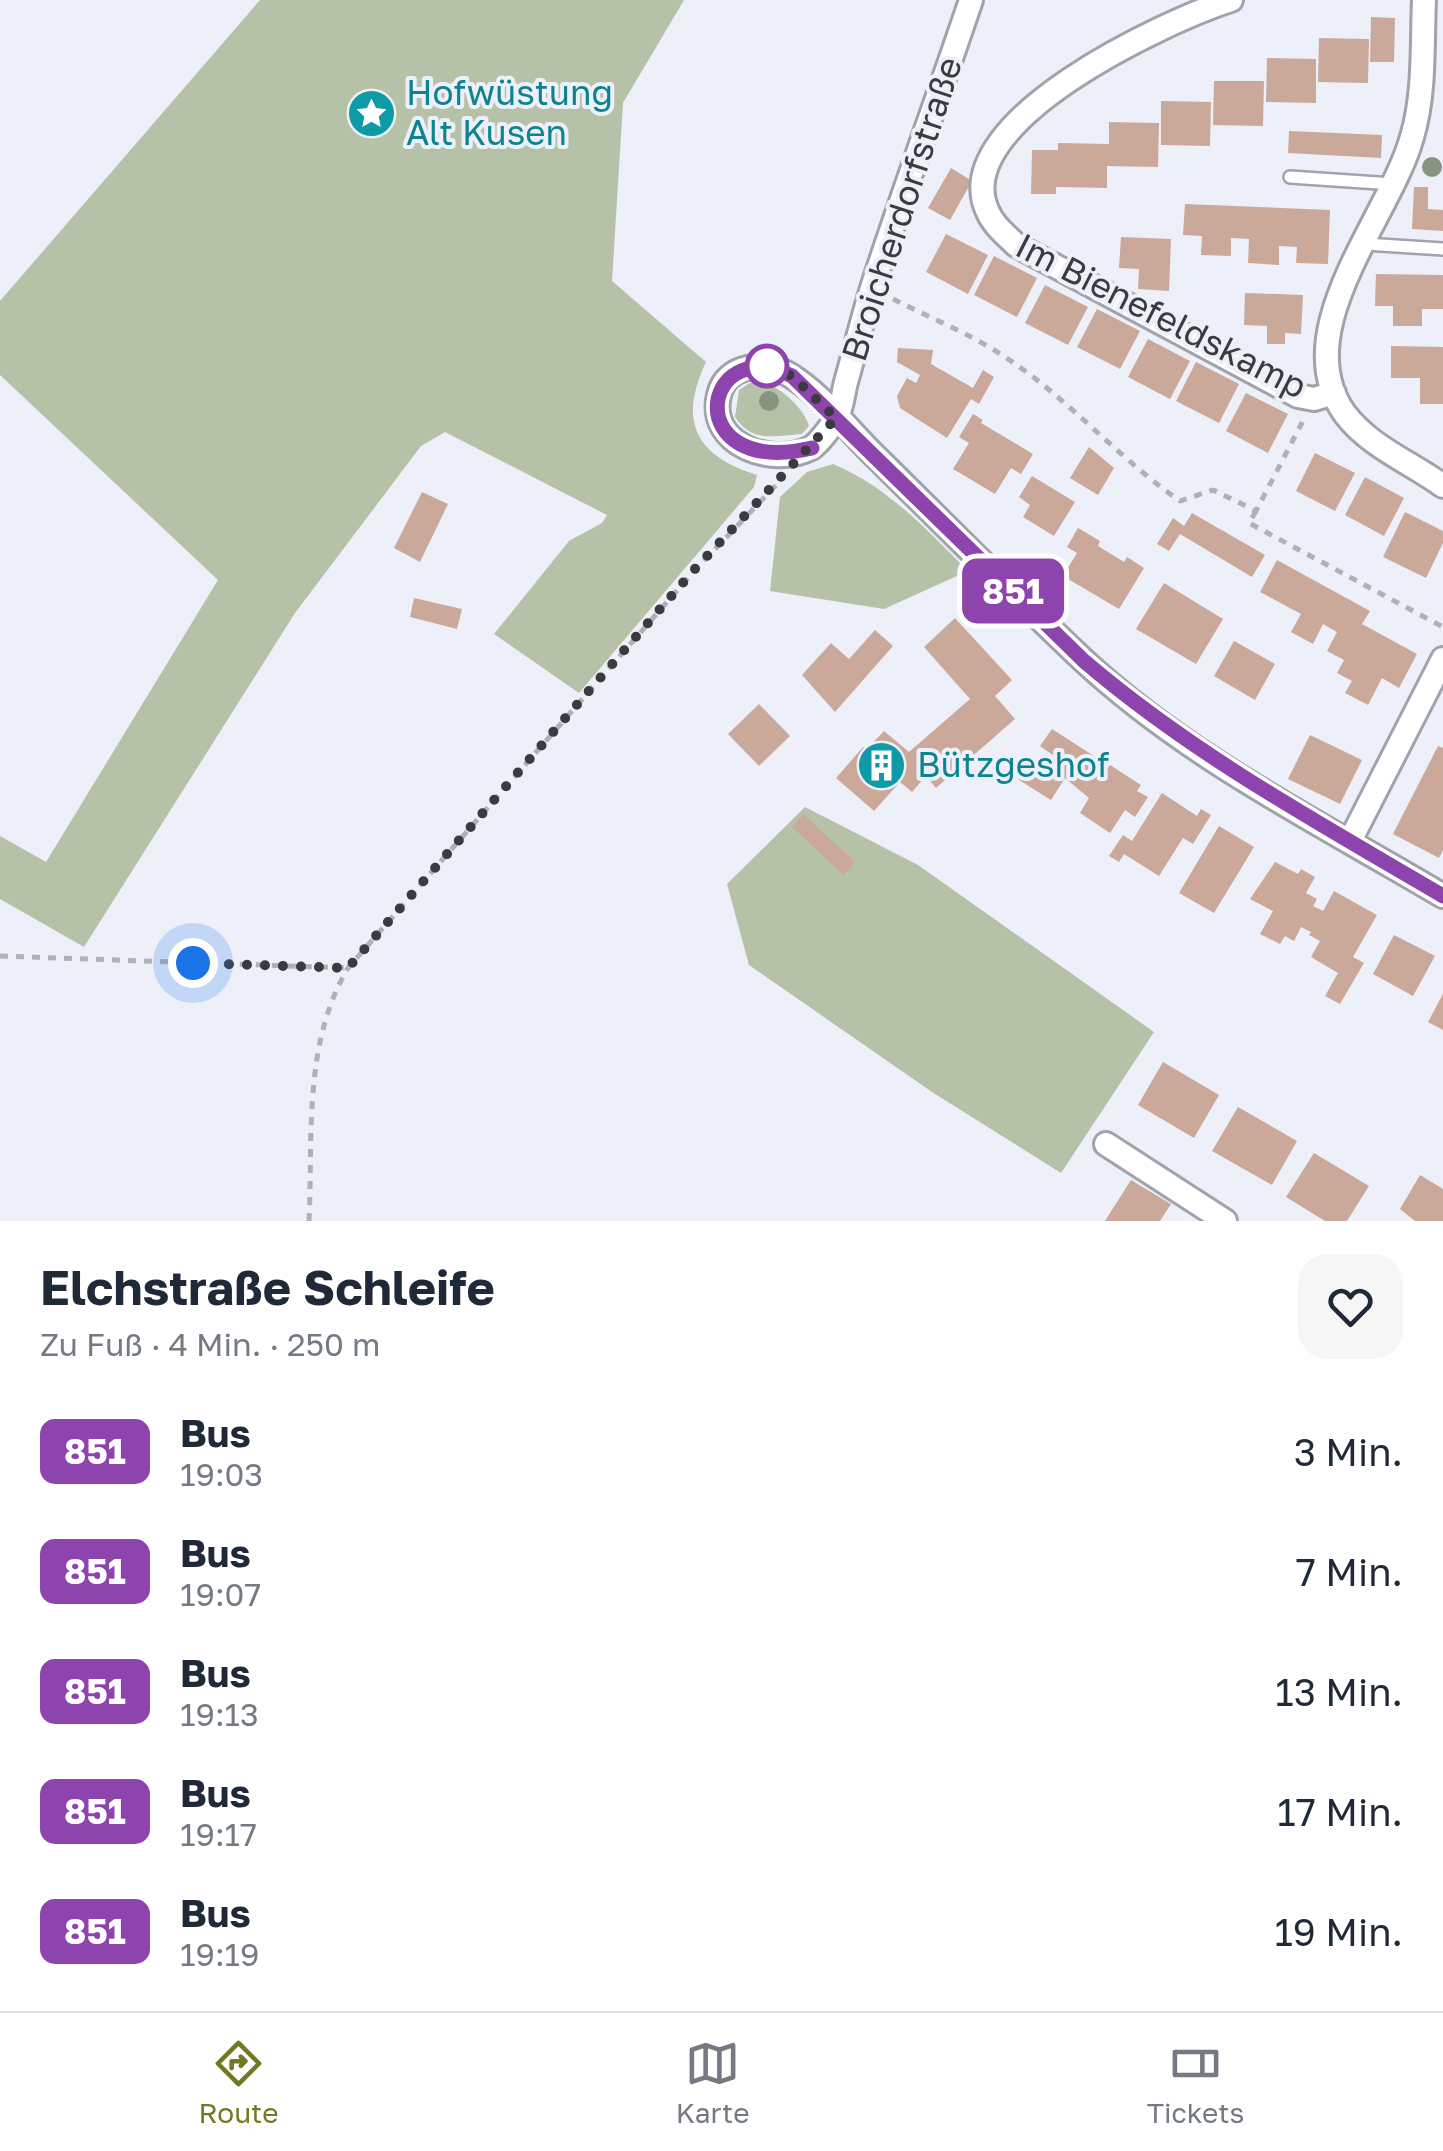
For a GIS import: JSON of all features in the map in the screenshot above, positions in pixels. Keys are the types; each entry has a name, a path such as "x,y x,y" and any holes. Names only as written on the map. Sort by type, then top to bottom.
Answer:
{"street":[{"name":"Broicherdorfstraße","path":"971,0 872,289 836,418 812,448 762,454 742,447 726,434 718,414 719,393 730,375 750,367 770,366 792,376 836,418 1084,661 1131,701 1222,766 1443,896"},
{"name":"Im Bienefeldskamp","path":"1231,0 1158,29 1110,54 1025,115 992,156 982,190 986,208 997,228 1016,245 1298,396 1324,396"},
{"path":"1424,0 1418,108 1411,142 1330,324 1324,396 1360,431 1443,486"},
{"path":"1350,842 1443,658"},
{"path":"1106,1144 1225,1221"}],"lane":[{"path":"1290,178 1394,184"},
{"path":"1364,244 1443,249"}],"path":[{"path":"872,289 1004,356 1080,416 1142,474 1180,501 1213,490 1256,511"},
{"path":"1324,396 1250,522 1443,627"},
{"path":"310,1221 316,1048 332,995 348,968 694,570 812,448"},
{"path":"0,956 348,968"}],"green space":[{"path":"260,0 684,0 623,103 612,281 706,362 693,402 698,434 719,458 757,475 754,487 579,693 494,634 569,541 602,523 607,515 445,432 421,446 295,613 84,947 0,899 0,836 46,862 218,580 0,375 0,301"},
{"path":"764,382 802,412 809,426 802,434 756,434 735,417 739,390 750,383"},
{"path":"833,464 889,497 968,571 884,609 770,591 780,497 807,472"},
{"path":"805,807 918,865 1154,1032 1061,1173 932,1092 749,965 727,884"}],"building":[{"path":"1371,17 1395,18 1394,62 1370,62"},
{"path":"1319,38 1369,39 1368,83 1318,82"},
{"path":"1267,58 1316,59 1316,103 1266,102"},
{"path":"1214,81 1264,81 1263,126 1213,125"},
{"path":"1161,101 1211,102 1210,146 1161,145"},
{"path":"1109,122 1159,123 1158,167 1107,166 1107,188 1056,187 1056,194 1031,194 1032,150 1058,150 1058,143 1109,144"},
{"path":"1289,131 1382,135 1381,158 1288,153"},
{"path":"951,168 972,181 950,220 928,208"},
{"path":"1414,187 1428,187 1428,209 1443,210 1443,231 1412,229"},
{"path":"1185,204 1330,210 1328,264 1296,263 1297,247 1279,246 1279,265 1248,263 1249,239 1231,238 1231,256 1201,255 1202,236 1183,235"},
{"path":"946,234 988,255 968,294 926,272"},
{"path":"1121,237 1171,239 1169,291 1138,289 1139,269 1119,268"},
{"path":"994,256 1037,278 1017,317 974,295"},
{"path":"1376,274 1443,275 1443,309 1422,309 1422,326 1393,326 1393,306 1375,306"},
{"path":"1045,285 1088,307 1068,345 1025,323"},
{"path":"1245,293 1303,295 1301,334 1285,333 1285,344 1267,344 1267,326 1244,325"},
{"path":"1097,309 1140,331 1120,369 1077,347"},
{"path":"1148,339 1190,361 1170,399 1128,377"},
{"path":"1391,346 1443,347 1443,404 1420,404 1420,378 1391,378"},
{"path":"898,348 933,350 931,364 973,388 983,370 994,377 979,404 971,399 947,438 900,408 897,396 907,378 916,383 920,375 897,362"},
{"path":"1196,362 1239,384 1219,423 1176,401"},
{"path":"1246,393 1288,414 1268,453 1226,431"},
{"path":"973,414 983,420 981,423 1033,454 1021,474 1011,468 995,494 953,469 969,443 959,437"},
{"path":"1089,447 1114,468 1098,495 1070,478"},
{"path":"1315,453 1355,473 1335,511 1296,491"},
{"path":"1032,476 1075,502 1054,536 1023,517 1030,505 1019,497"},
{"path":"1365,477 1404,498 1384,536 1345,515"},
{"path":"422,492 448,504 420,562 394,548"},
{"path":"1405,512 1443,531 1443,543 1426,578 1383,557"},
{"path":"1192,513 1265,555 1252,577 1180,534 1169,551 1157,544 1173,518 1184,526"},
{"path":"1078,528 1124,562 1127,557 1144,568 1119,609 1063,576 1077,553 1067,547"},
{"path":"1277,560 1370,611 1362,624 1417,654 1399,688 1382,678 1368,705 1345,693 1352,681 1337,673 1344,660 1327,651 1337,632 1323,624 1313,644 1291,632 1301,614 1260,592"},
{"path":"1164,583 1223,619 1196,664 1136,629"},
{"path":"414,598 462,609 457,629 410,617"},
{"path":"955,618 1012,680 995,696 1015,719 936,788 926,776 912,792 900,782 874,811 836,778 863,747 866,750 884,731 909,752 970,699 924,647"},
{"path":"875,630 893,646 835,712 802,675 831,643 849,659"},
{"path":"1234,641 1275,664 1255,700 1214,676"},
{"path":"759,704 790,736 759,766 728,734"},
{"path":"1052,729 1097,758 1095,761 1107,769 1110,765 1141,785 1137,791 1148,797 1135,817 1125,810 1110,833 1080,813 1089,798 1065,778 1051,800 1019,780 1032,761 1045,770 1054,756 1040,746"},
{"path":"1310,735 1362,760 1340,804 1288,779"},
{"path":"1438,746 1443,748 1443,850 1439,858 1393,834"},
{"path":"1162,793 1197,816 1201,809 1211,815 1193,844 1183,838 1159,876 1124,854 1119,862 1109,856 1123,835 1132,841"},
{"path":"803,814 855,862 843,875 792,827"},
{"path":"1219,826 1254,847 1214,913 1179,893"},
{"path":"1275,862 1298,874 1301,869 1315,877 1306,893 1317,899 1313,906 1323,911 1334,891 1377,915 1353,957 1364,963 1340,1004 1325,996 1338,973 1311,957 1320,941 1309,935 1311,932 1301,927 1294,941 1285,936 1280,944 1260,934 1273,911 1250,899"},
{"path":"1394,935 1435,956 1413,996 1373,974"},
{"path":"1443,994 1443,1030 1428,1022"},
{"path":"1163,1062 1219,1095 1194,1138 1138,1105"},
{"path":"1238,1107 1297,1141 1272,1185 1212,1151"},
{"path":"1314,1153 1369,1186 1347,1221 1325,1221 1286,1197"},
{"path":"1420,1175 1443,1189 1443,1221 1415,1221 1400,1209"},
{"path":"1131,1180 1171,1204 1160,1221 1105,1221"}],"bus line":[{"name":"851","path":"812,448 762,454 742,447 726,434 718,414 719,393 730,375 750,367 770,366 792,376 1084,661 1131,701 1222,766 1443,896"}],"place":[{"name":"Hofwüstung Alt Kusen","path":"371,113"},
{"name":"Bützgeshof","path":"882,765"}],"route":[{"path":"193,963 348,968 694,570 836,418 792,376 767,366"}]}
